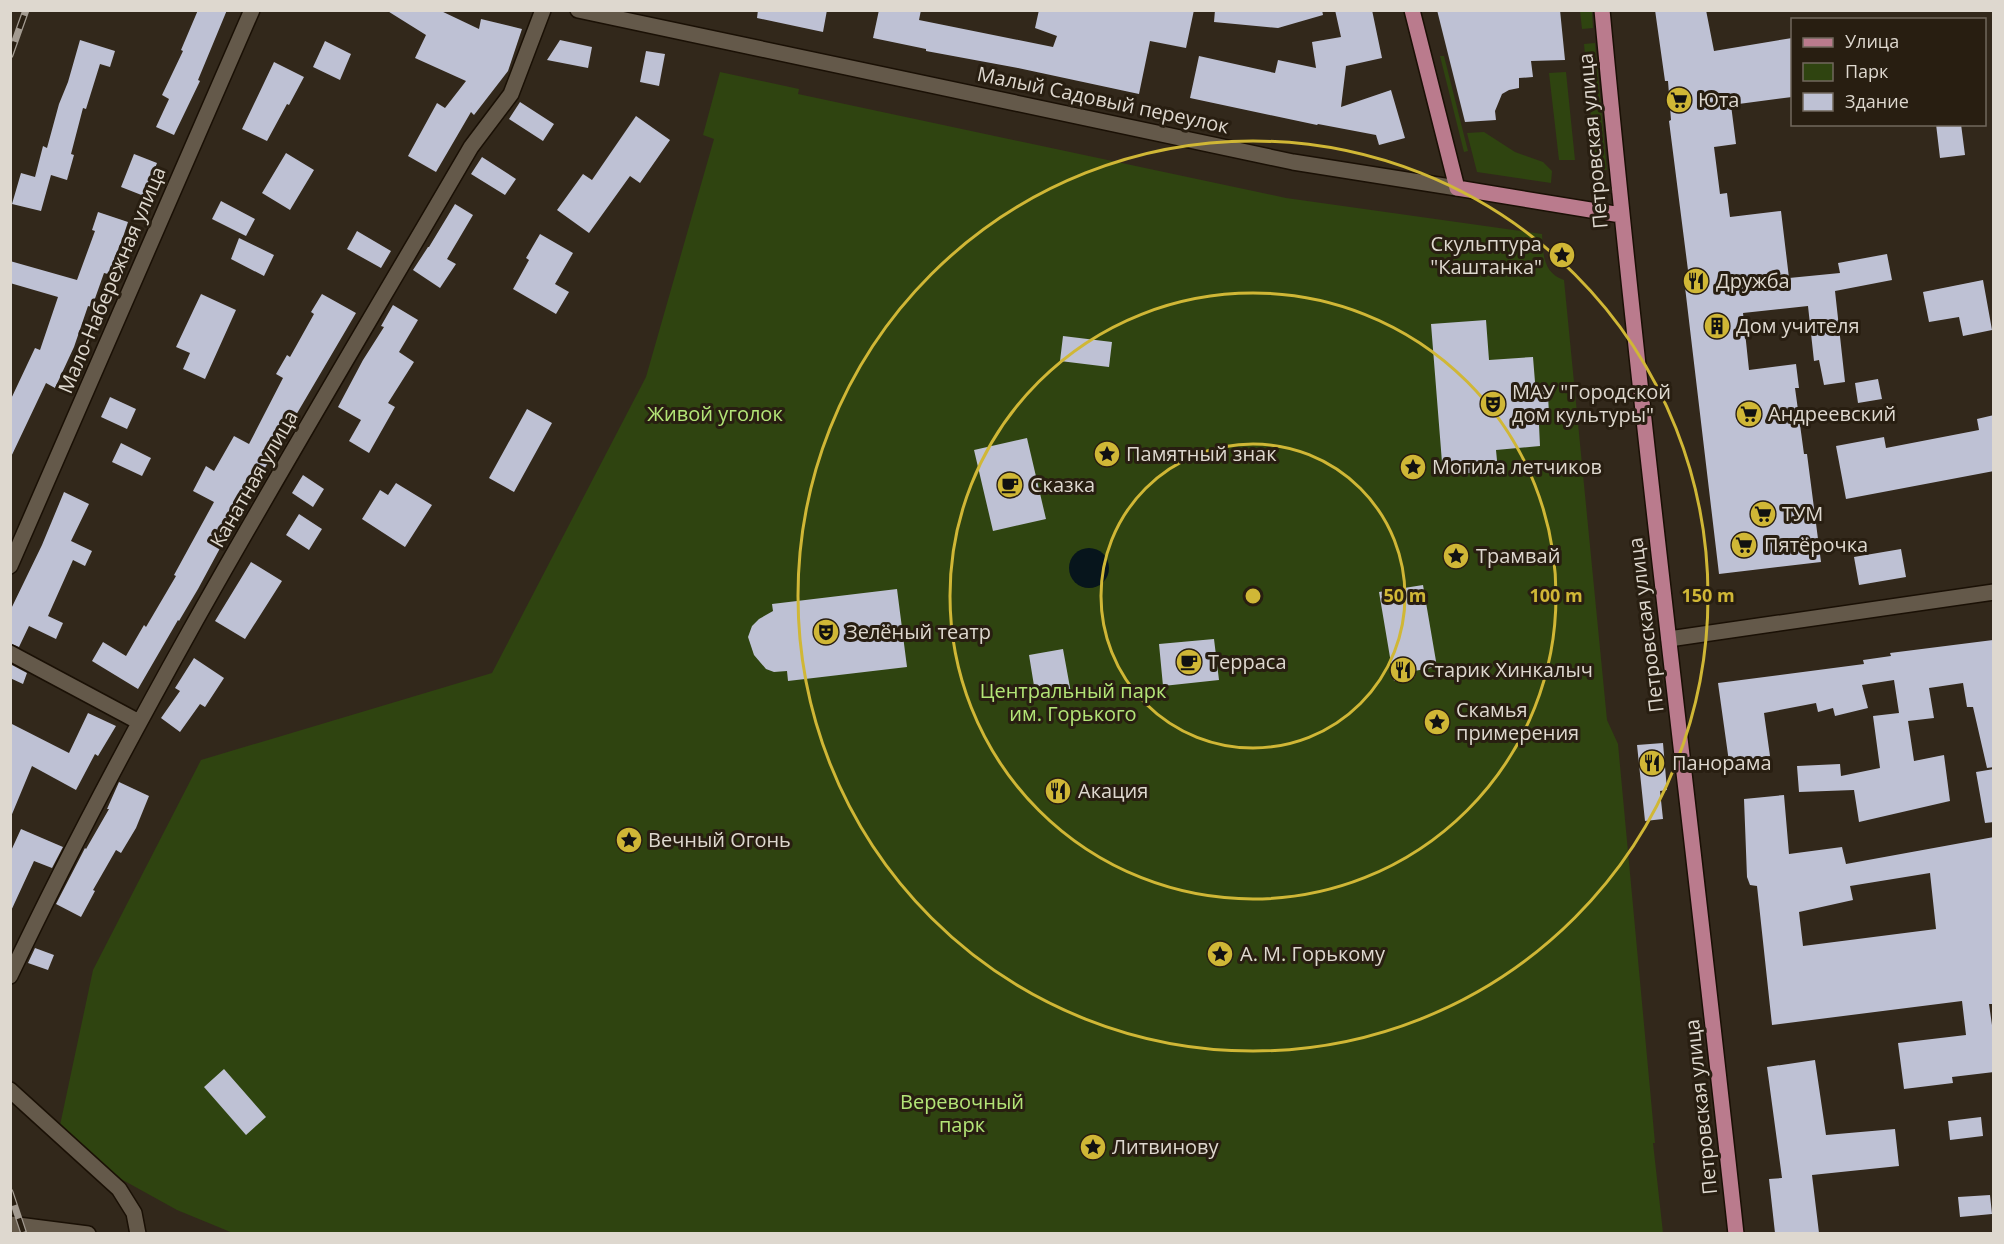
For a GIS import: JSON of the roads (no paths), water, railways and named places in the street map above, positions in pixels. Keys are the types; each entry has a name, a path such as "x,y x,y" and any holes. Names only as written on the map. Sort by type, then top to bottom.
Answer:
{"main road":[{"path":"1412,10 1457,188"},
{"name":"Петровская улица","path":"1602,10 1621,215 1736,1233"},
{"name":"Малый Садовый переулок","path":"1457,188 1621,215"}],"street":[{"name":"Мало-Набережная улица","path":"10,566 252,10"},
{"name":"Канатная улица","path":"10,976 58,876 140,722 274,484 471,147 511,94 543,10"},
{"name":"Малый Садовый переулок","path":"579,10 1293,162 1457,188"},
{"path":"1669,639 1994,592"},
{"path":"10,653 140,722"},
{"path":"10,1090 119,1189 134,1213 138,1233"},
{"path":"10,1224 80,1233"}],"railway":[{"path":"10,55 26,10"},
{"path":"10,1192 24,1234"}],"place":[{"name":"Юта","path":"1679,100"},
{"name":"Скульптура \"Каштанка\"","path":"1562,255"},
{"name":"Дружба","path":"1696,281"},
{"name":"Дом учителя","path":"1717,326"},
{"name":"МАУ \"Городской дом культуры\"","path":"1493,404"},
{"name":"Андреевский","path":"1749,414"},
{"name":"Памятный знак","path":"1107,454"},
{"name":"Могила летчиков","path":"1413,467"},
{"name":"Сказка","path":"1010,485"},
{"name":"ТУМ","path":"1763,514"},
{"name":"Пятёрочка","path":"1744,545"},
{"name":"Трамвай","path":"1456,556"},
{"name":"Зелёный театр","path":"826,632"},
{"name":"Терраса","path":"1189,662"},
{"name":"Старик Хинкалыч","path":"1403,670"},
{"name":"Скамья примерения","path":"1437,722"},
{"name":"Панорама","path":"1652,763"},
{"name":"Акация","path":"1058,791"},
{"name":"Вечный Огонь","path":"629,840"},
{"name":"А. М. Горькому","path":"1220,954"},
{"name":"Литвинову","path":"1093,1147"}],"park label":[{"name":"Живой уголок","path":"715,414"},
{"name":"Центральный парк им. Горького","path":"1073,702"},
{"name":"Веревочный парк","path":"962,1114"}]}
